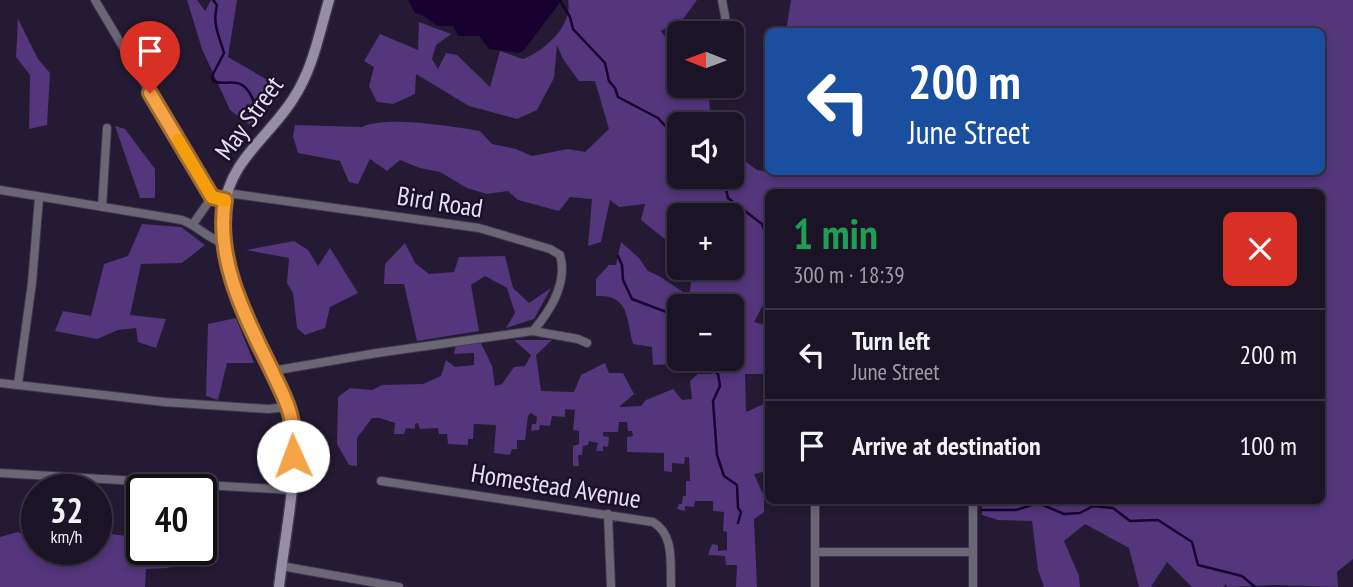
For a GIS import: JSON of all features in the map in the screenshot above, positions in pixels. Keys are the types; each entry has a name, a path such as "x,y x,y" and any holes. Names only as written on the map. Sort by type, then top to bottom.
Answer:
{"street":[{"path":"95,0 212,197 193,224"},
{"name":"May Street","path":"279,587 293,440 288,407 242,307 229,270 224,243 226,196 244,157 279,117 301,86 329,0"},
{"path":"722,0 726,21"},
{"path":"102,207 107,128"},
{"path":"0,190 183,220 193,224 215,241 224,243"},
{"name":"Bird Road","path":"212,197 226,196 479,228 550,248 560,255 563,265 559,288 547,315 533,331"},
{"path":"18,384 32,283 39,198"},
{"path":"272,371 533,331 579,339 587,343"},
{"path":"0,383 164,402 268,409 288,407"},
{"path":"0,473 290,490"},
{"name":"Homestead Avenue","path":"381,481 653,522 662,527 669,540 671,587"},
{"path":"815,504 815,587"},
{"path":"973,504 973,587"},
{"path":"608,514 611,587"},
{"path":"816,552 973,552"},
{"path":"281,566 399,587"}],"shaded area":[{"path":"187,0 197,0 205,11 211,0 237,0 228,57 283,89 252,127 230,110 202,49"},
{"path":"408,0 562,0 519,53 489,49 479,36 458,36 453,26 437,26 415,13"},
{"path":"568,0 697,0 684,18 667,21 667,28 661,31 667,40 667,98 709,98 710,112 667,112 667,189 744,189 744,160 757,170 765,171 765,175 1325,175 1325,28 786,28 791,0 1353,0 1353,559 1337,572 1338,587 1227,587 1226,584 1223,587 1192,587 1167,562 1151,587 1139,587 1129,548 1085,524 1064,541 1079,576 1080,587 1044,587 1038,570 1032,521 998,520 982,515 982,504 1325,504 1325,189 765,189 765,305 754,322 765,325 765,374 745,374 746,412 765,403 765,472 754,474 764,496 764,512 754,519 757,587 736,587 737,565 726,565 725,556 708,555 712,544 718,545 718,551 727,550 727,532 723,531 724,512 713,511 713,501 695,501 694,507 685,506 685,511 677,509 679,504 682,504 683,496 686,496 686,481 690,481 689,457 685,457 684,464 672,463 672,472 664,471 664,453 627,452 627,437 633,436 632,431 628,431 627,422 619,422 618,432 603,432 603,436 609,437 608,447 603,446 603,451 596,451 598,443 589,441 588,445 583,446 582,455 578,455 579,466 573,466 573,446 579,444 579,431 573,430 575,410 565,409 565,417 552,416 550,426 540,425 539,430 531,431 537,417 531,413 528,416 525,440 517,440 517,449 512,449 510,455 494,453 496,425 474,424 473,439 468,439 468,445 448,444 447,434 439,434 438,428 420,429 418,423 415,424 415,429 406,428 404,434 394,434 395,423 372,418 357,438 357,466 349,465 337,444 338,397 350,388 372,390 382,385 423,384 441,376 446,360 455,367 474,365 474,353 454,354 456,344 480,341 492,366 495,386 502,384 514,367 525,366 531,355 514,340 552,340 536,355 541,391 574,392 581,375 605,363 609,373 623,373 634,394 619,407 641,406 646,400 673,389 682,400 692,399 690,381 698,374 713,374 709,371 744,371 744,294 689,294 692,280 744,280 744,203 667,203 667,241 641,220 645,204 619,207 610,200 601,242 588,246 592,199 570,197 559,211 518,200 508,191 487,194 467,188 440,172 400,160 387,171 370,159 358,184 349,182 340,161 298,153 293,136 295,125 362,127 387,122 480,131 492,144 516,149 532,156 568,149 585,152 609,129 595,81 579,81 563,59 557,45 554,78 537,110 517,119 469,106 416,74 415,94 393,104 377,102 369,86 374,67 364,61 380,34 418,50 419,22 451,34 436,45 432,59 438,69 446,53 457,55 490,87 500,51 523,59 540,50 562,28"},
{"path":"18,19 38,59 50,73 47,125 29,129 30,75 16,57"},
{"path":"115,126 125,129 155,169 155,198 140,198"},
{"path":"142,224 181,227 205,245 182,263 141,264 130,315 166,319 156,348 138,342 136,328 118,330 97,339 55,331 63,311 91,316 104,264 128,256"},
{"path":"294,241 308,250 318,266 330,248 358,293 330,307 325,328 305,335 297,328 293,293 287,283 289,258 246,250"},
{"path":"621,242 639,258 648,271 686,294 667,294 667,364 653,365 652,347 633,344 627,316 620,303 607,296 596,296 596,279 609,265 616,265"},
{"path":"405,243 415,263 429,274 454,272 459,257 505,256 513,288 529,303 551,288 534,319 506,328 515,313 507,288 485,276 471,285 479,331 417,341 404,284 384,284 385,264"},
{"path":"236,318 254,363 227,363 218,400 206,396 208,324"},
{"path":"21,533 21,565 112,565 112,534 126,536 126,565 172,565 168,568 146,569 145,587 0,587 0,537"}],"waterway":[{"path":"213,0 217,5 216,24 224,53 212,76 213,81 237,83 245,88 254,102 256,117"},
{"path":"561,2 570,17 573,29 605,63 609,81 618,97 658,118 667,128"},
{"path":"726,189 728,198 762,224 765,232"},
{"path":"618,256 623,280 632,299 667,312"},
{"path":"714,371 718,374 720,386 713,401 717,455 724,476 737,485 738,508 741,512 738,523"},
{"path":"982,510 1016,510 1035,504"},
{"path":"1040,504 1064,514 1080,513 1093,506 1113,508 1130,521 1158,520 1192,542 1198,565 1242,576 1255,587"}],"slow traffic":[{"path":"178,140 212,197 225,201"}],"route":[{"path":"150,93 212,197 225,200 223,230 229,270 242,307 291,415 293,456"}]}
